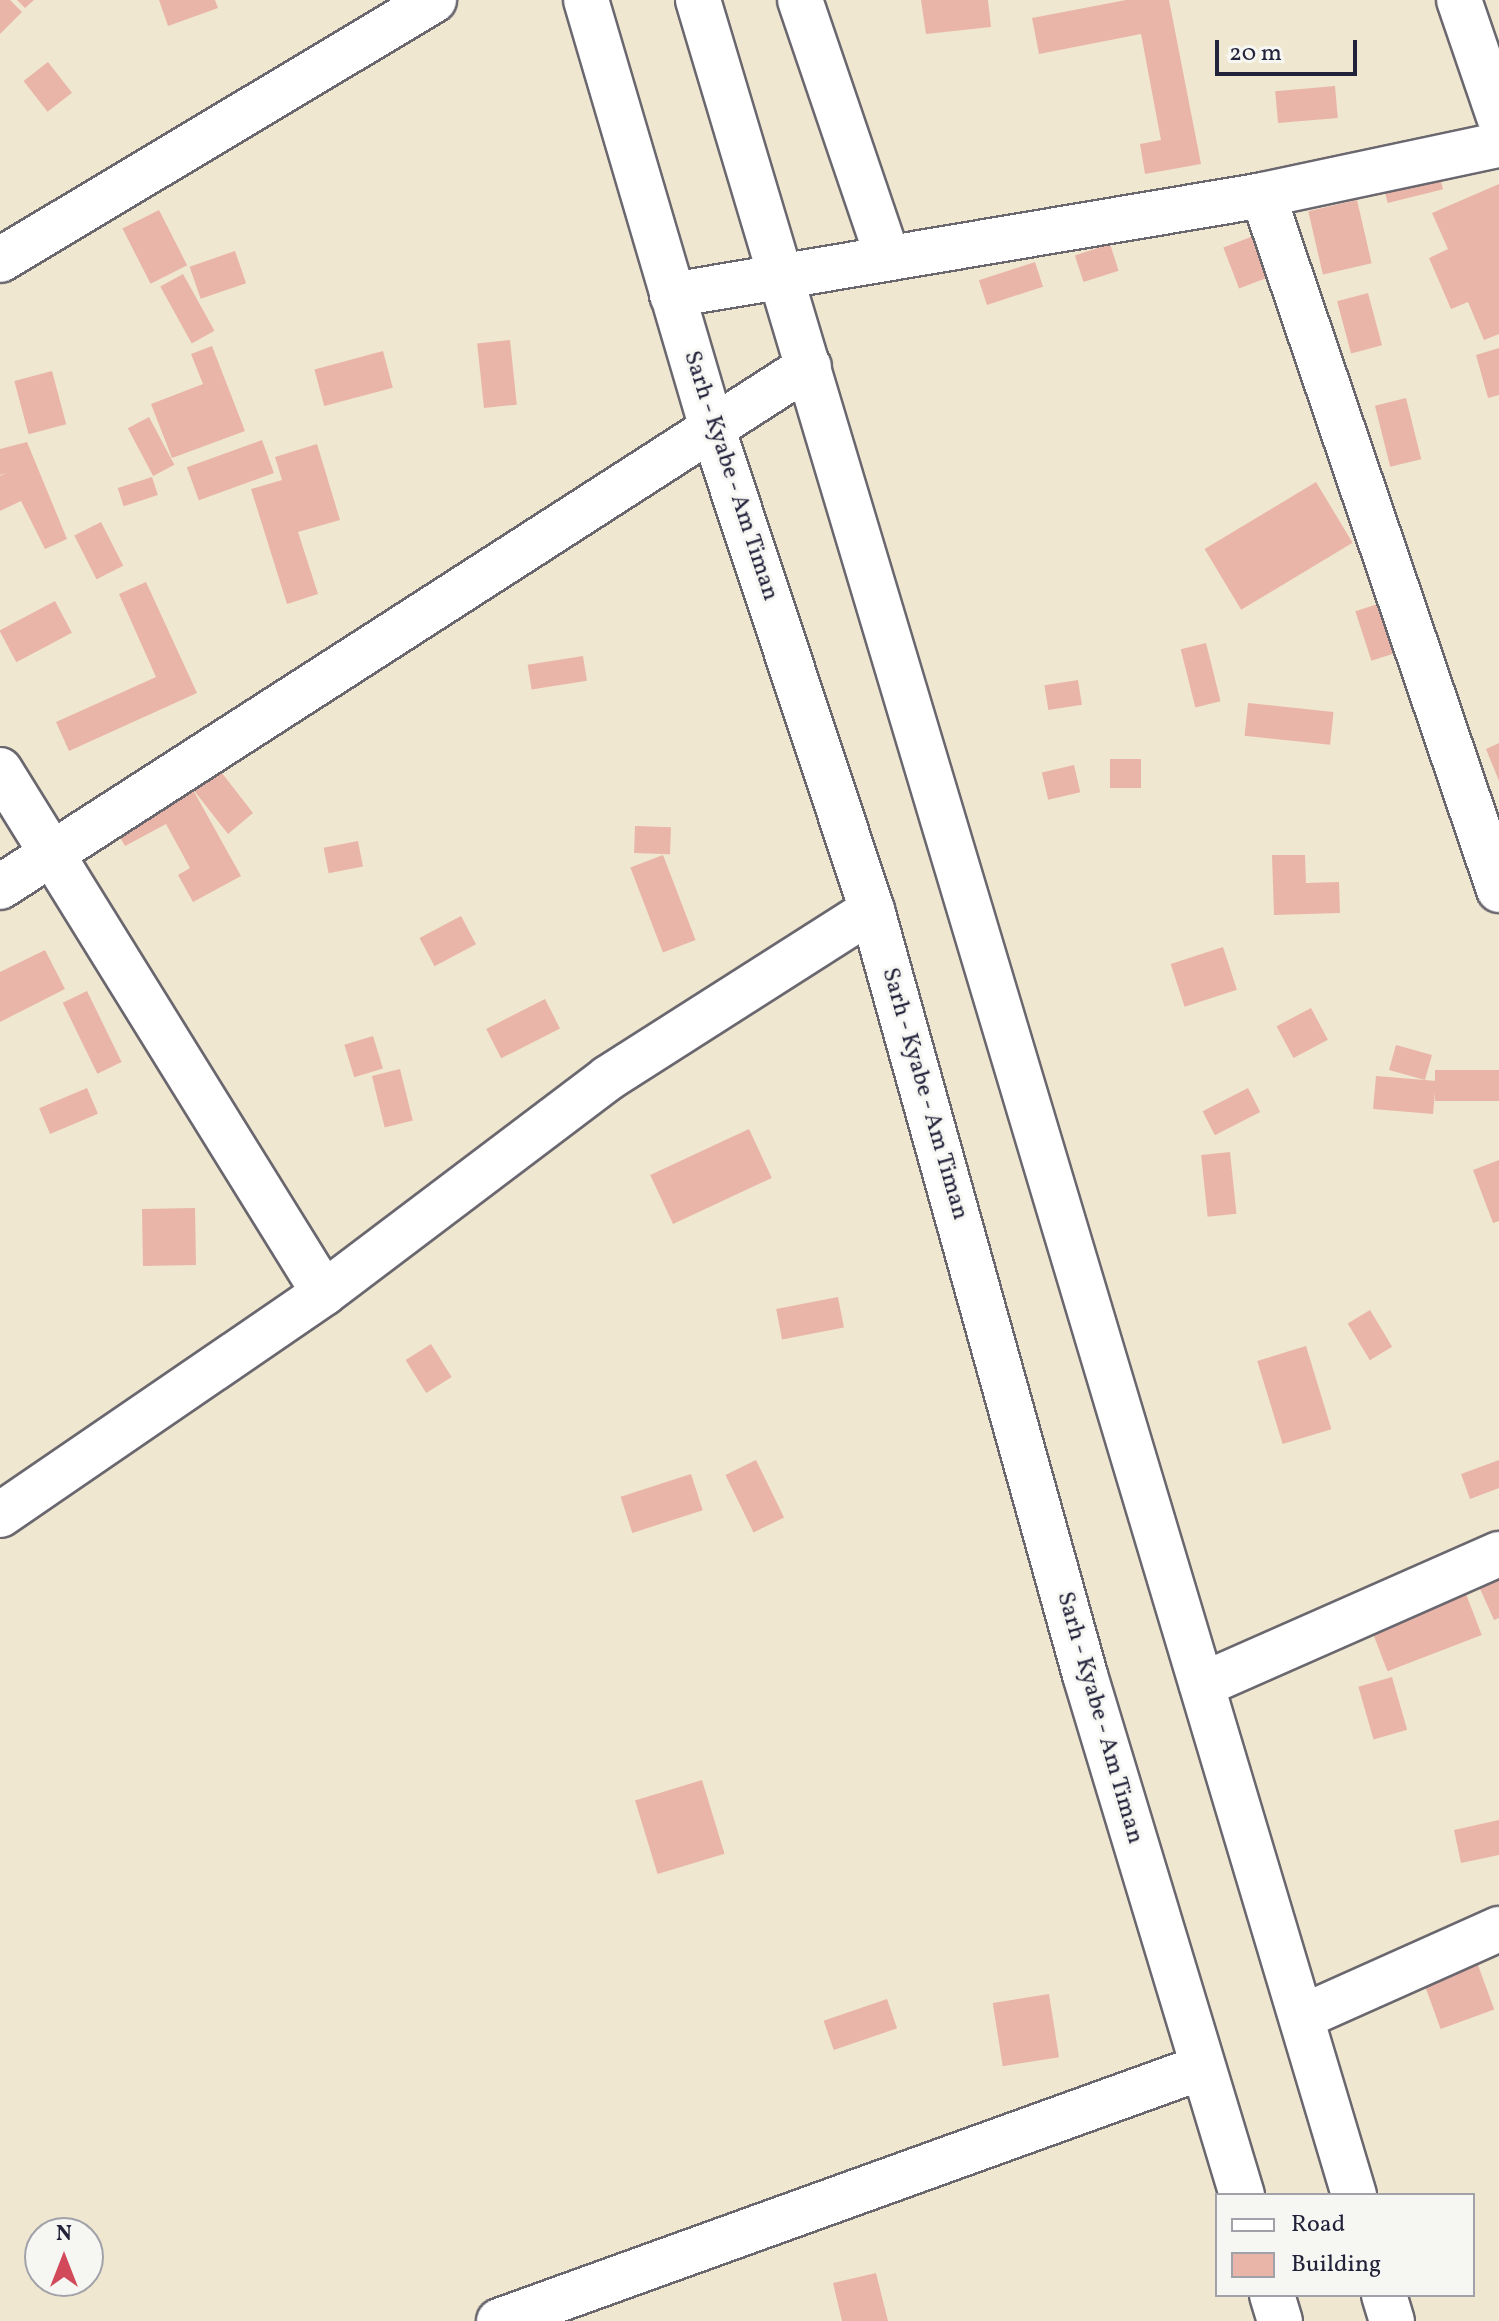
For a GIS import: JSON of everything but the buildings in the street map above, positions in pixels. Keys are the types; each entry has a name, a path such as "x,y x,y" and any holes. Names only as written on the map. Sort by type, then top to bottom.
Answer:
{"main road":[{"path":"0,260 434,0"},
{"name":"Sarh - Kyabe - Am Timan","path":"586,0 712,427 872,910 1085,1675 1241,2193"},
{"path":"800,0 887,256"},
{"path":"1459,0 1499,117"},
{"path":"704,2 809,366 1353,2193"},
{"path":"672,295 782,273 1263,195 1499,145"},
{"path":"1263,195 1499,890"},
{"path":"0,887 52,857 809,366"},
{"path":"0,770 324,1293"},
{"path":"0,1515 324,1293 608,1078 872,910"},
{"path":"1202,1685 1499,1554"},
{"path":"1302,2017 1499,1929"},
{"path":"499,2321 1203,2067"},
{"path":"1273,2297 1280,2321"},
{"path":"1385,2297 1392,2321"}]}
